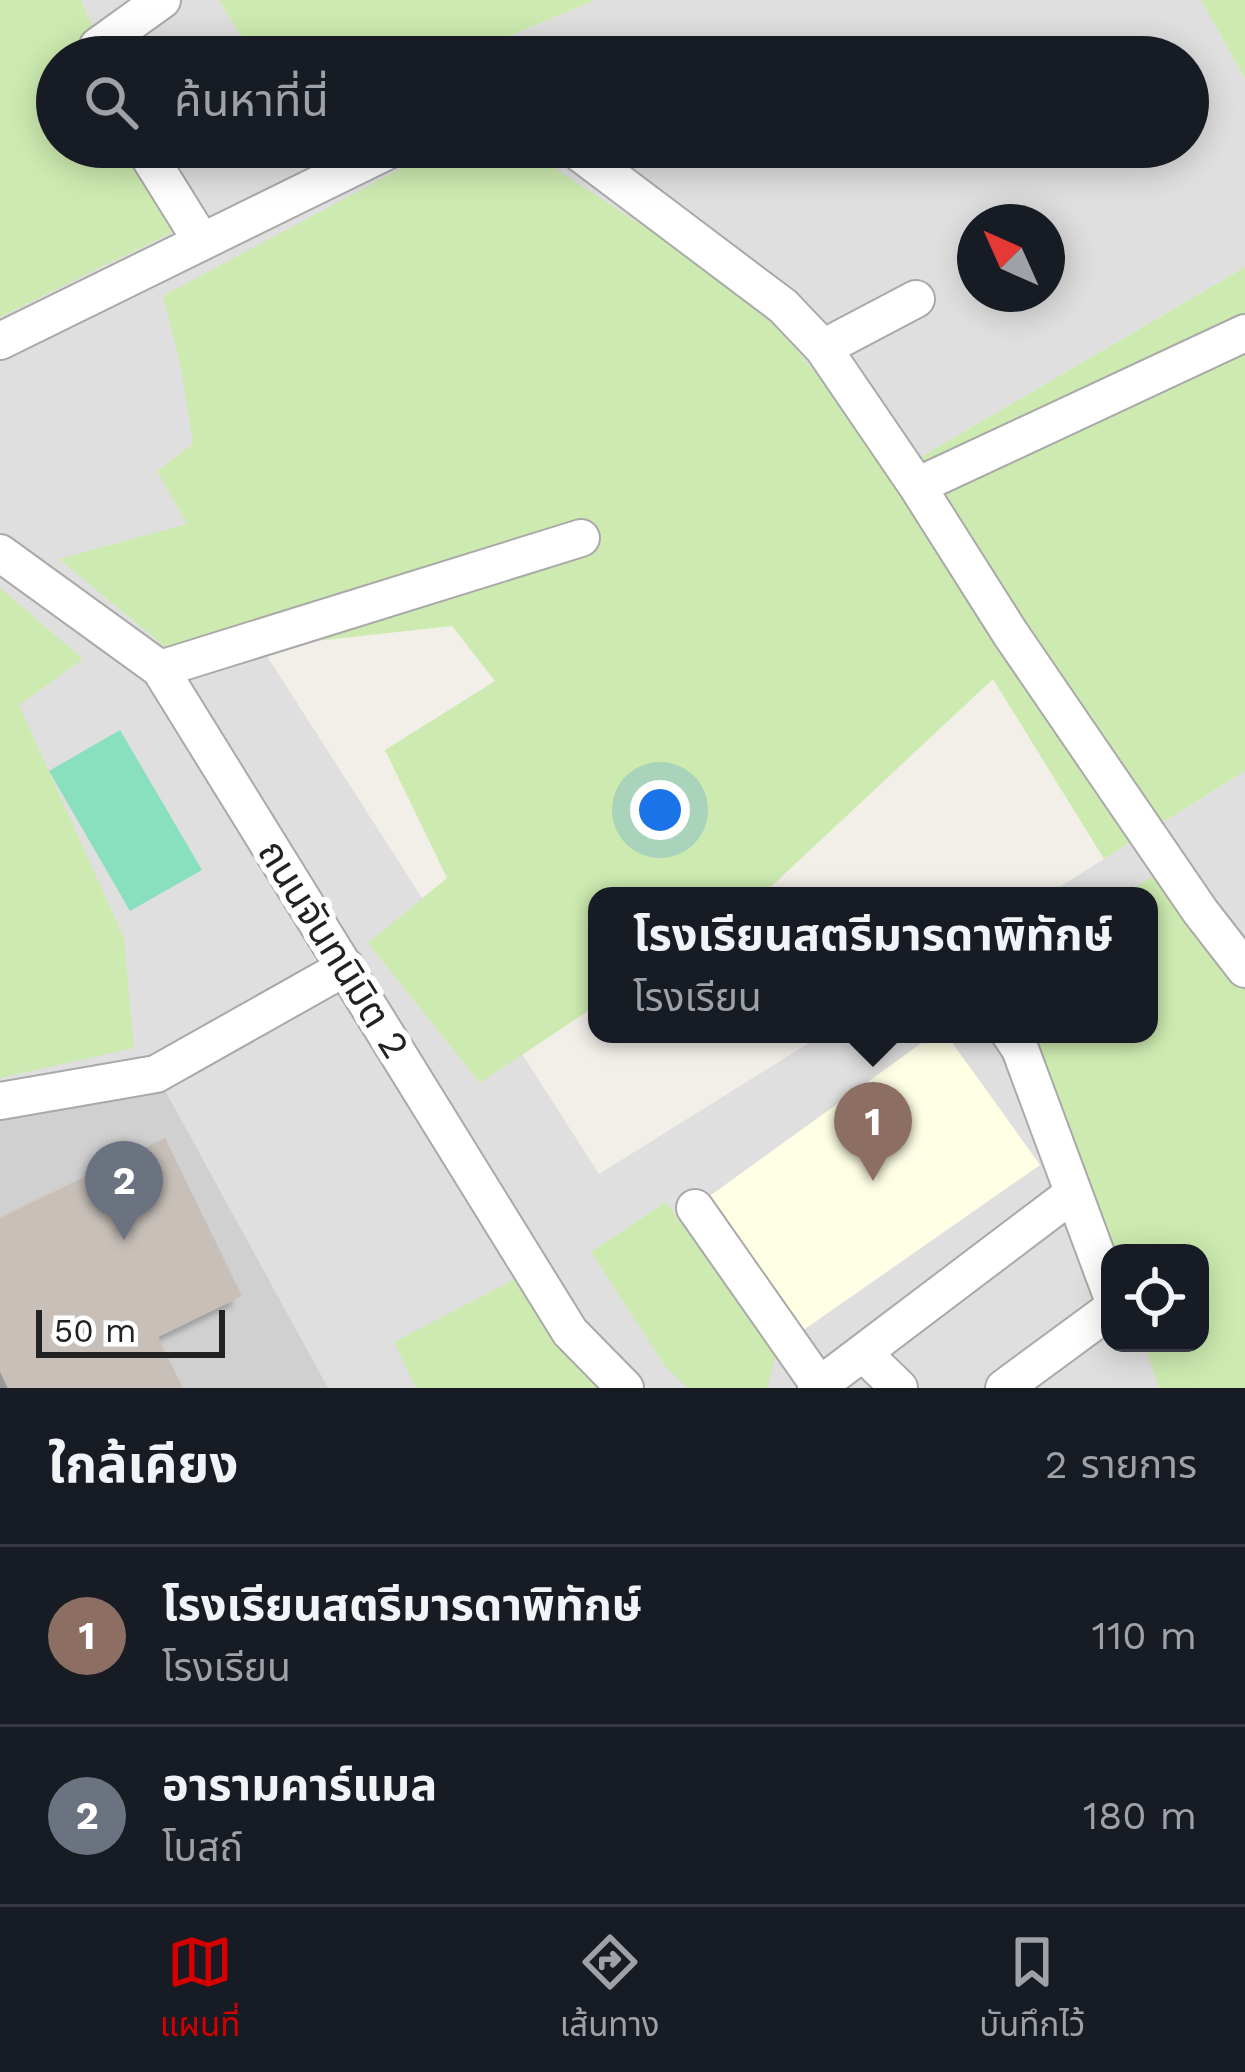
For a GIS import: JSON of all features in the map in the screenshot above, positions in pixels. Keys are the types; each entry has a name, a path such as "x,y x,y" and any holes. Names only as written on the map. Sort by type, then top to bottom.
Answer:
{"street":[{"path":"112,36 162,0"},
{"path":"156,168 202,242"},
{"path":"0,341 352,168"},
{"path":"600,168 783,306 823,348 1035,670 1245,969"},
{"path":"823,348 916,299"},
{"path":"917,486 1245,334"},
{"path":"160,669 581,538"},
{"name":"ถนนจันทนิมิต 2","path":"0,553 160,669 570,1332 625,1388"},
{"path":"0,1101 156,1074 346,967"},
{"path":"1016,1043 1101,1269"},
{"path":"695,1208 818,1387 1072,1195"},
{"path":"1004,1388 1101,1317"},
{"path":"864,1354 899,1388"}],"shaded area":[{"path":"33,0 219,0 240,36 48,36"},
{"path":"595,0 1201,0 1245,79 1245,267 897,471 224,589 599,1174 809,1043 1158,1043 1158,887 1059,887 1245,771 1245,1388 0,1388 0,286 78,168 1209,168 1209,36 510,36"},
{"path":"922,1043 952,1043 1040,1165 802,1331 707,1198"},
{"path":"149,1061 328,1388 0,1388 0,1093"}],"green space":[{"path":"0,0 81,0 96,36 36,36 36,168 150,168 175,231 0,317"},
{"path":"219,0 595,0 510,36 240,36"},
{"path":"1201,0 1245,0 1245,79"},
{"path":"402,168 554,168 678,249 779,329 897,471 1245,267 1245,771 1104,859 993,679 771,887 588,887 588,1011 480,1083 368,943 447,878 385,750 495,681 452,626 261,647 187,665 59,559 187,524 157,471 193,444 163,296"},
{"path":"0,588 83,659 19,705 124,938 134,1048 0,1078"},
{"path":"120,730 202,870 130,911 49,771"},
{"path":"1158,873 1245,983 1245,1388 1159,1388 1147,1352 1209,1352 1209,1244 1109,1244 1038,1043 1158,1043 1158,887 1135,887"},
{"path":"666,1202 776,1355 767,1388 688,1388 665,1366 591,1252"},
{"path":"521,1276 606,1388 416,1388 394,1342"}],"building":[{"path":"165,1138 242,1296 158,1337 183,1388 8,1388 0,1371 0,1218"}],"place":[{"name":"โรงเรียนสตรีมารดาพิทักษ์","path":"873,1181"},
{"name":"อารามคาร์แมล","path":"124,1240"}]}
